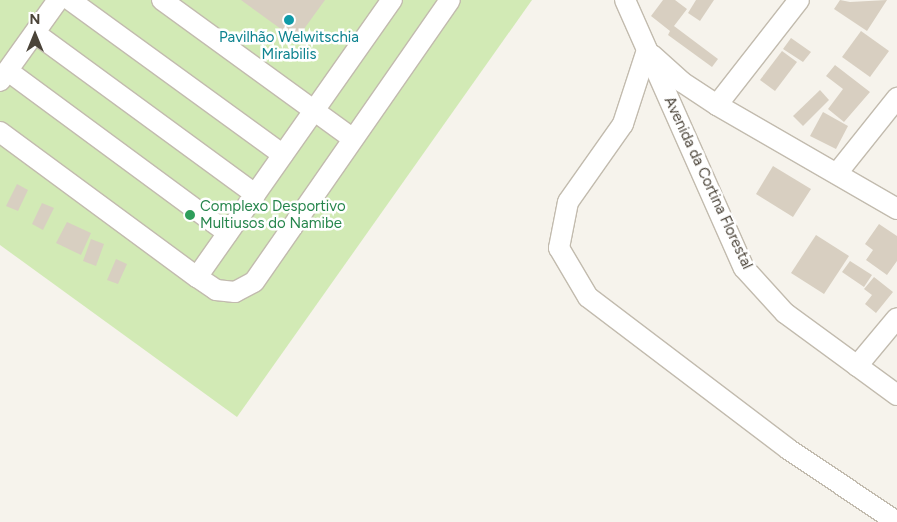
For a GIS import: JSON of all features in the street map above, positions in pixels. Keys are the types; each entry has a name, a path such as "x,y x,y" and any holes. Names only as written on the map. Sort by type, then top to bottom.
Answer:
{"street":[{"path":"58,0 4,76 228,233"},
{"path":"70,0 283,155"},
{"path":"162,0 353,139"},
{"path":"197,277 392,0"},
{"path":"0,132 216,290 235,292 254,282 450,0"},
{"name":"Avenida da Cortina Florestal","path":"625,0 744,268 785,313 897,395"},
{"path":"717,105 799,0"},
{"path":"35,33 256,194"},
{"path":"897,209 838,172 717,105 682,82 647,50 623,124 568,202 559,248 588,297 788,449 897,522"},
{"path":"838,172 897,98"},
{"path":"857,366 897,318"}],"green space":[{"name":"Complexo Desportivo Multiusos do Namibe","path":"0,0 532,0 237,417 0,245"}],"building":[{"name":"Pavilhão Welwitschia Mirabilis","path":"241,0 325,0 296,40"},
{"path":"663,0 675,0 687,9 674,26 718,59 712,67 668,35 670,31 651,16"},
{"path":"696,0 714,0 700,21 688,13"},
{"path":"840,0 850,2 887,0 867,31 834,9"},
{"path":"861,31 889,51 870,77 842,57"},
{"path":"791,38 811,52 803,62 783,49"},
{"path":"782,51 797,62 775,91 760,80"},
{"path":"835,65 870,92 844,122 828,109 843,89 826,76"},
{"path":"820,90 829,100 803,126 793,116"},
{"path":"823,112 848,126 836,149 810,136"},
{"path":"773,166 811,189 793,217 756,194"},
{"path":"17,184 28,190 18,211 6,206"},
{"path":"42,203 54,208 43,230 32,224"},
{"path":"67,222 91,233 81,255 56,243"},
{"path":"879,224 897,236 897,261 887,275 866,260 873,250 865,244"},
{"path":"816,235 849,256 824,294 791,273"},
{"path":"91,239 104,244 96,266 83,261"},
{"path":"116,259 127,264 118,284 107,280"},
{"path":"850,261 872,275 864,287 842,272"},
{"path":"874,277 893,292 876,313 865,304 872,295 864,289"}],"place":[{"name":"Pavilhão Welwitschia Mirabilis","path":"289,20"},
{"name":"Complexo Desportivo Multiusos do Namibe","path":"190,215"}]}
